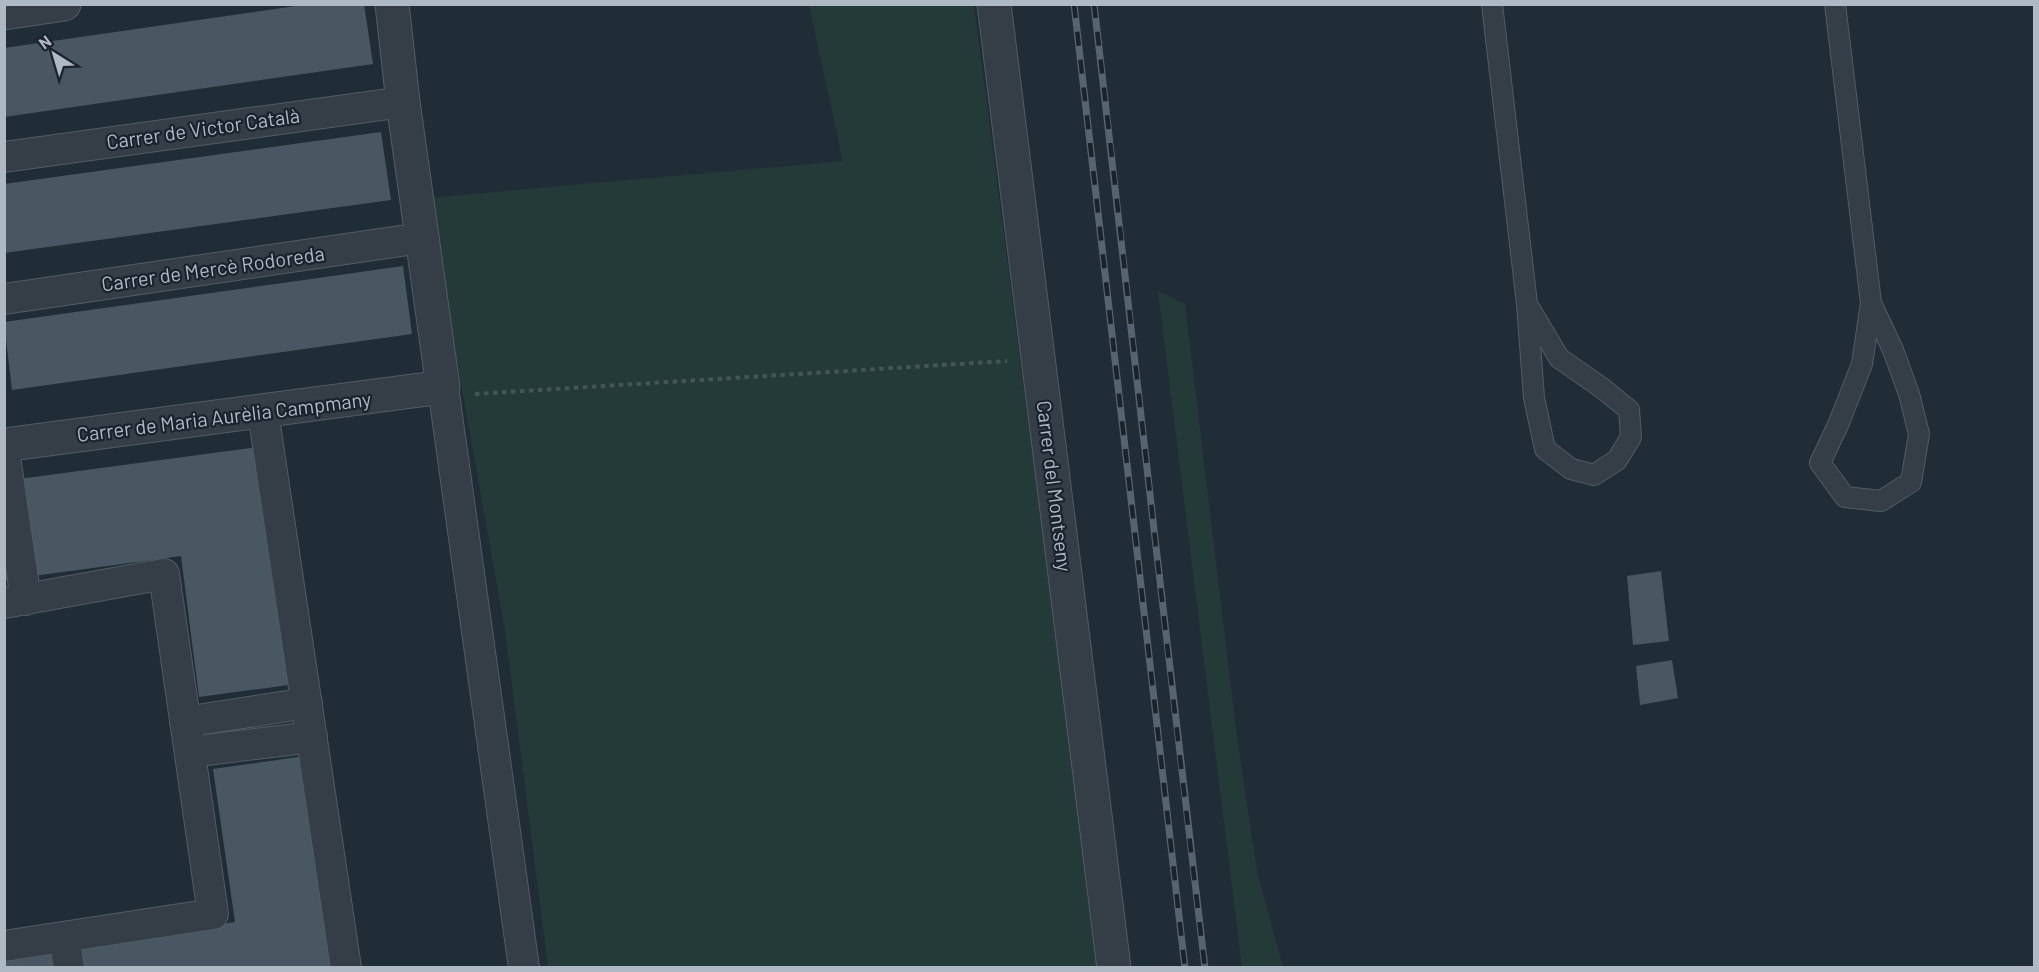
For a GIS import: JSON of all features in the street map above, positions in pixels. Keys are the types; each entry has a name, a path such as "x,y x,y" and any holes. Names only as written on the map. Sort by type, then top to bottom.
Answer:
{"street":[{"path":"4,13 64,4"},
{"path":"392,4 402,102 524,968"},
{"name":"Carrer del Montseny","path":"994,4 1114,968"},
{"name":"Carrer de Victor Català","path":"4,157 402,102"},
{"name":"Carrer de Mercè Rodoreda","path":"4,299 421,238"},
{"name":"Carrer de Maria Aurèlia Campmany","path":"4,445 444,392"},
{"path":"263,412 346,968"},
{"path":"4,450 15,602 164,574 213,914 4,946"},
{"path":"185,722 307,704"},
{"path":"190,752 312,737"},
{"path":"64,937 69,968"}],"lane":[{"path":"1492,4 1527,304 1534,398 1545,449 1571,469 1594,475 1617,460 1631,437 1629,410 1559,358 1527,304"},
{"path":"1835,4 1871,303 1862,364 1820,463 1845,497 1881,501 1911,482 1919,434 1909,394 1893,350 1871,303"}],"path":[{"path":"444,392 1038,359"}],"green space":[{"path":"809,5 974,5 1099,967 548,967 505,630 428,198 843,161"},
{"path":"1158,291 1185,304 1236,729 1257,872 1283,967 1242,967"}],"building":[{"path":"310,4 364,4 373,64 4,117 4,48"},
{"path":"381,132 391,200 4,253 4,184"},
{"path":"403,266 412,334 12,390 4,322"},
{"path":"265,446 296,684 199,697 181,556 4,580 4,481"},
{"path":"1661,571 1669,641 1633,645 1627,576"},
{"path":"1672,660 1678,698 1640,705 1636,666"},
{"path":"305,756 335,968 4,968 4,956 235,922 213,769"}],"railway":[{"path":"1074,4 1185,968"},
{"path":"1094,4 1205,968"}]}
